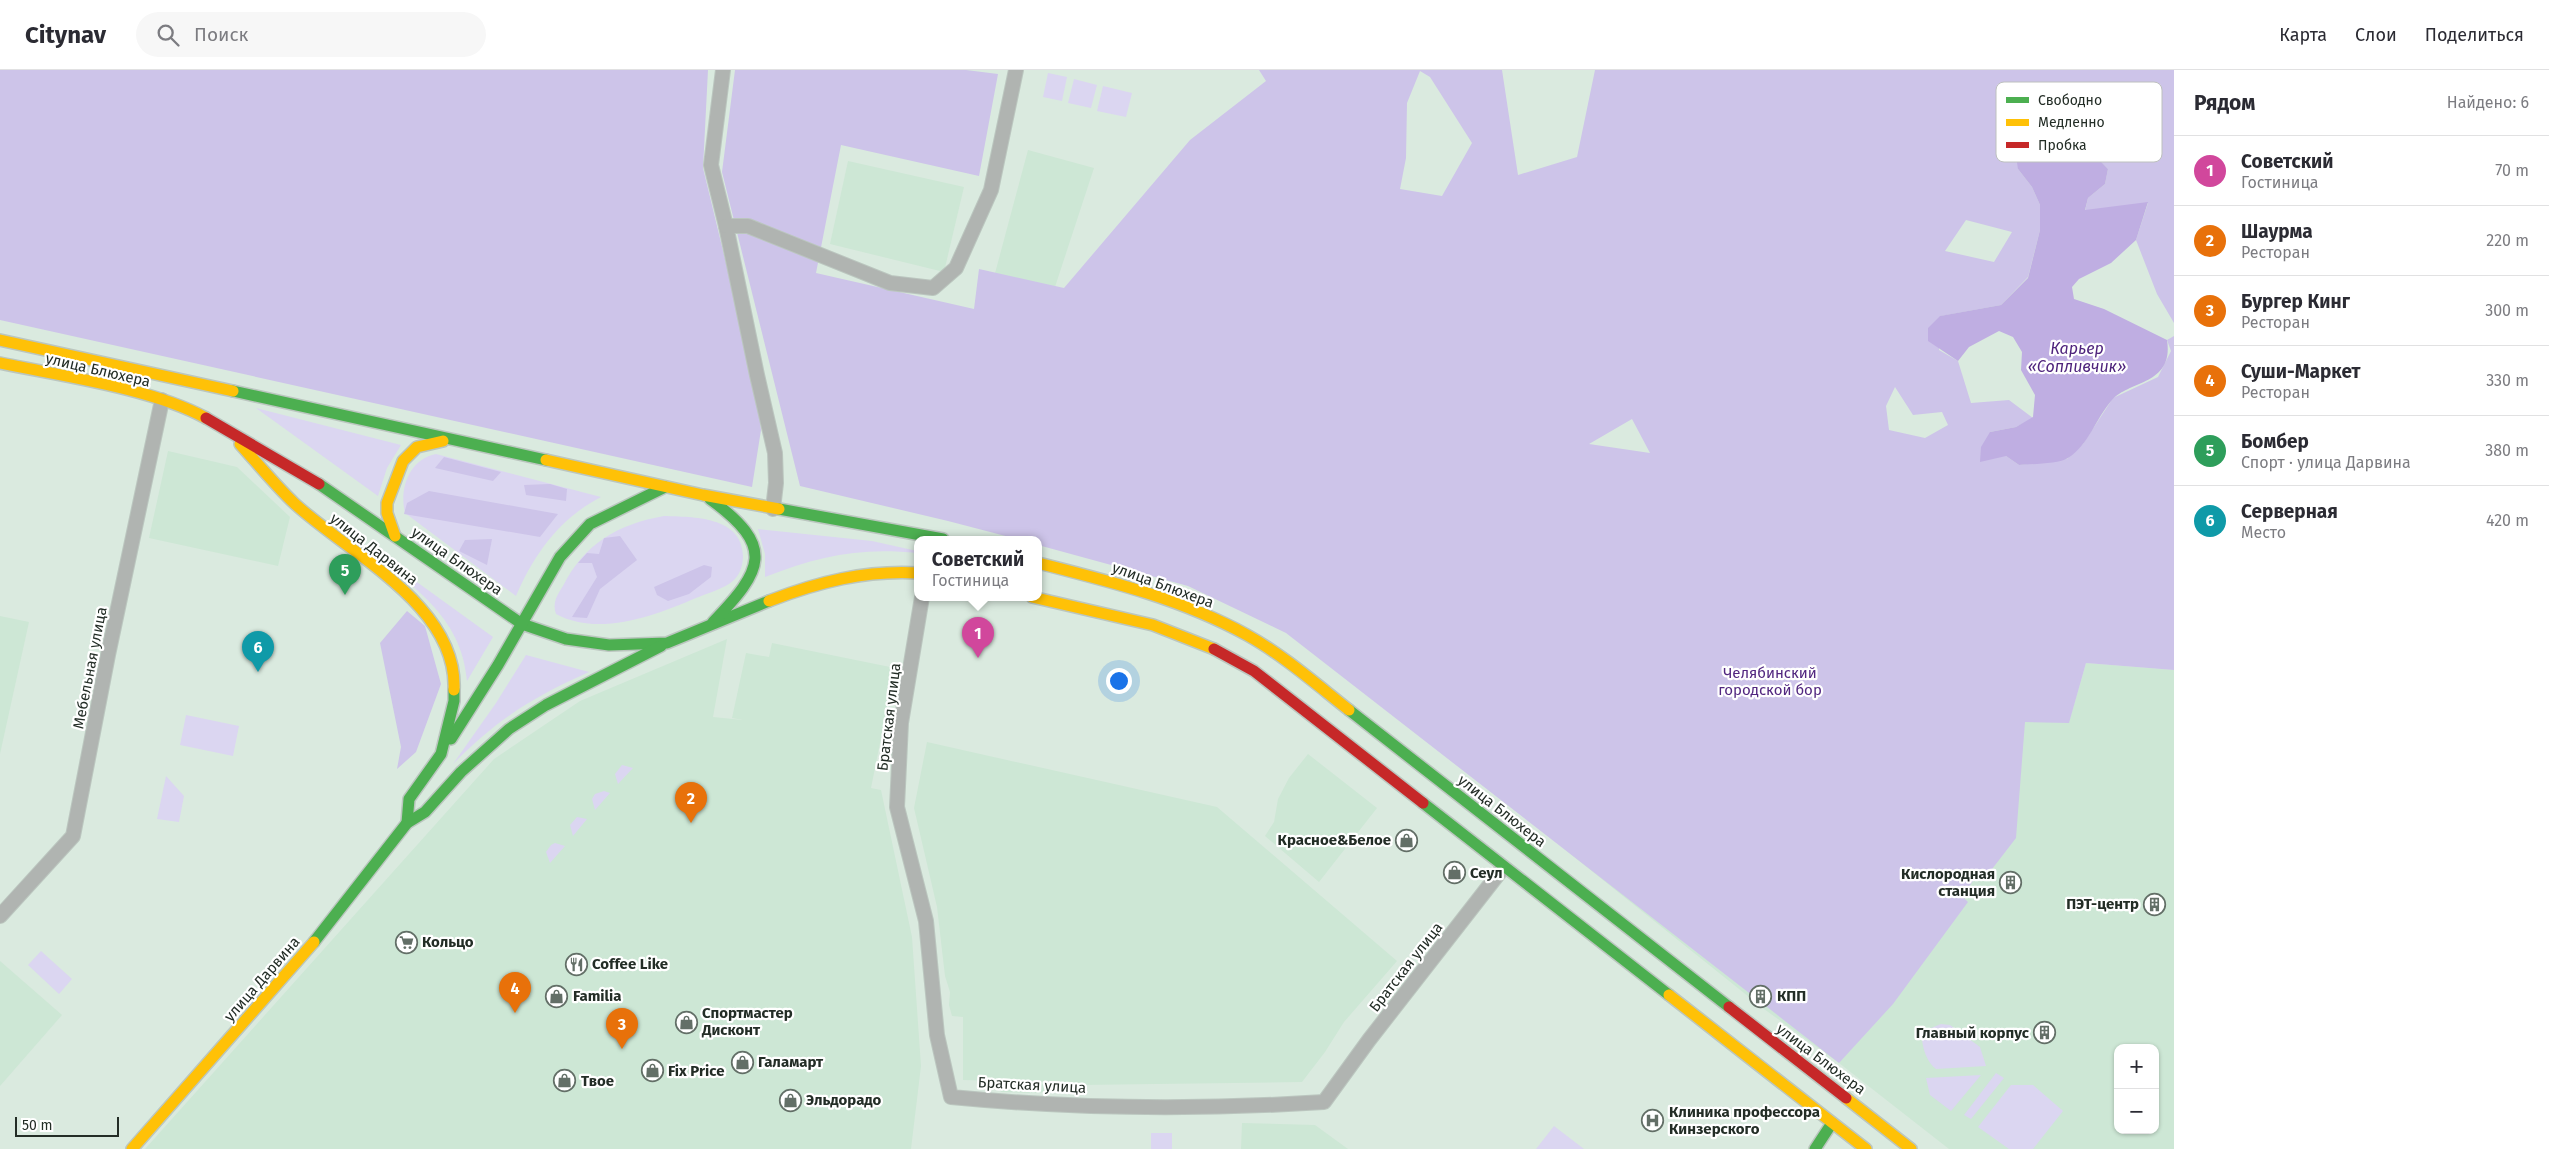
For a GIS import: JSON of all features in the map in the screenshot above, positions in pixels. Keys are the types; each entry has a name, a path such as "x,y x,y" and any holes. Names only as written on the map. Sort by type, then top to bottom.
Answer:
{"main road":[{"name":"улица Блюхера","path":"0,340 703,495 926,536"},
{"name":"улица Блюхера","path":"0,363 162,400 227,429 304,474 522,624 548,636 584,644 620,646 668,642 812,586 857,573 882,570 914,573"},
{"name":"улица Дарвина","path":"227,429 294,503 412,598 436,625 451,654 455,678 454,702 441,754 409,799 407,823"},
{"path":"395,536 387,513 388,503 403,461 417,448 448,440"},
{"path":"441,754 522,624 560,558 590,524 617,508 666,487"},
{"path":"703,495 737,518 751,538 756,554 755,568 746,585 709,625"},
{"name":"улица Блюхера","path":"1042,564 1131,587 1194,610 1249,636 1313,682 1841,1111 1866,1149"},
{"name":"улица Блюхера","path":"1042,599 1153,625 1207,645 1254,671 1503,868 1841,1111 1912,1149"},
{"name":"улица Дарвина","path":"132,1149 302,955 407,823 425,812 461,772 509,729 546,705 668,642"},
{"path":"1815,1149 1841,1111"}],"street":[{"path":"723,70 711,165 775,453 776,484 773,508"},
{"path":"726,226 748,226 890,283 933,288 956,268 991,190 1016,70"},
{"name":"Мебельная улица","path":"0,916 73,836 108,655 162,400"},
{"name":"Братская улица","path":"921,601 901,723 897,807 926,921 938,1035 951,1096 1025,1104 1140,1107 1233,1108 1324,1102 1368,1040 1503,868"}],"shaded area":[{"path":"1048,73 1067,77 1062,101 1043,97"},
{"path":"1074,79 1097,85 1091,108 1068,103"},
{"path":"1103,86 1132,93 1126,117 1097,111"},
{"path":"1028,150 1094,168 1054,290 994,277"},
{"path":"848,161 964,187 944,272 830,244"},
{"path":"256,408 401,445 387,468 378,496"},
{"path":"168,451 237,467 290,517 278,566 149,538"},
{"path":"436,454 601,497 573,515 561,526 531,566 516,596 405,513 404,494 408,476 419,462"},
{"path":"664,516 714,521 734,533 741,543 743,556 741,569 736,578 726,586 716,590 645,617 626,621 590,624 573,621 556,614 556,599 571,571 592,548 604,538 632,524"},
{"path":"758,529 872,541 914,550 914,553 877,551 839,555 803,564 765,577 765,554"},
{"path":"367,546 493,637 467,681 463,658 445,620 416,589 363,548"},
{"path":"0,616 29,622 0,754"},
{"path":"727,639 713,717 743,720 732,718 746,653 769,657 772,643 895,668 871,788 881,790 912,937 921,1066 911,1149 145,1149 494,759 580,701"},
{"path":"1584,651 2025,722 2069,722 2086,663 2174,670 2174,1149 1949,1149 1839,1063 1764,1009 1563,848"},
{"path":"526,655 589,672 550,691 516,711 485,734 453,764 496,703"},
{"path":"186,715 239,726 233,756 180,745"},
{"path":"927,742 1217,807 1397,961 1344,1022 1325,1052 1302,1082 1080,1085 1047,1081 1045,1092 1035,1093 1001,1092 997,1081 963,1080 963,1017 952,1016 949,1005 950,992 945,976 937,907 914,808"},
{"path":"1308,754 1377,808 1319,882 1265,836 1274,822 1278,799 1289,778"},
{"path":"622,765 633,768 618,784 615,774"},
{"path":"166,776 184,796 179,822 157,819"},
{"path":"604,791 610,793 595,810 592,799 595,794"},
{"path":"577,817 587,819 573,836 570,825"},
{"path":"555,843 565,846 550,863 546,852"},
{"path":"41,951 72,979 59,994 28,965"},
{"path":"0,961 62,1015 0,1086"},
{"path":"1941,1024 1950,1025 1980,1047 1986,1066 1936,1069 1926,1056 1922,1039 1931,1028"},
{"path":"1996,1073 2004,1078 1971,1119 1964,1115"},
{"path":"1981,1075 1951,1111 1930,1095 1926,1078"},
{"path":"2011,1085 2033,1085 2063,1111 2033,1149 2009,1149 1978,1127"},
{"path":"1242,1123 1315,1125 1348,1149 1241,1149"},
{"path":"1554,1126 1584,1149 1536,1149"},
{"path":"1151,1133 1172,1133 1172,1149 1151,1149"}],"green space":[{"path":"0,70 708,70 703,168 755,383 761,430 752,487 0,320"},
{"name":"Челябинский городской бор","path":"735,70 966,70 998,74 979,176 841,145 816,273 974,309 979,269 1064,288 1190,140 1266,81 1259,70 1502,70 1518,175 1577,157 1595,70 2174,70 2174,323 2157,294 2136,240 2148,203 2085,211 2088,198 2105,184 2108,169 2101,162 2162,162 2162,82 1996,82 1996,162 2019,162 2018,169 2032,187 2040,205 2040,230 2028,277 2001,305 1941,316 1939,350 1958,361 1971,403 2009,400 2033,418 2016,427 1990,432 2006,456 2019,465 2067,459 2083,444 2113,398 2158,377 2171,351 2167,340 2174,336 2174,670 2086,663 2069,723 2025,722 2016,838 1989,873 1982,869 1962,896 1968,902 1893,1004 1839,1063 1286,633 1188,586 1042,546 1042,536 1006,536 800,486 722,172","holes":["1420,71 1430,77 1472,143 1442,196 1400,189 1406,158 1407,103","1966,220 2012,232 1994,262 1945,251","1895,387 1913,415 1942,412 1948,425 1925,438 1889,430 1886,406","1632,419 1650,453 1589,444"]},
{"path":"444,457 501,472 493,481 435,468"},
{"path":"550,484 567,489 566,501 526,495 524,485"},
{"path":"429,491 558,514 540,537 404,514 407,503"},
{"path":"620,536 637,560 600,589 587,618 572,617 597,577 592,563 578,563 587,553 599,554 604,538"},
{"path":"492,539 487,565 459,551 465,540"},
{"path":"704,565 712,567 711,577 689,594 668,601 657,595 654,587"},
{"path":"407,611 425,626 441,684 416,752 397,769 401,747 380,643"}],"water":[{"name":"Карьер «Сопливчик»","path":"2017,162 2101,162 2108,169 2105,184 2088,198 2085,210 2148,202 2136,240 2111,263 2079,279 2072,287 2074,299 2104,309 2167,340 2167,355 2164,366 2149,379 2112,400 2087,439 2075,453 2064,460 2051,463 2019,465 2006,456 1980,462 1981,447 1990,432 2016,427 2033,417 2035,395 2021,370 2022,352 2013,337 1999,331 1969,347 1958,361 1928,341 1928,328 1940,316 2001,305 2028,278 2040,230 2040,205 2032,187 2018,169"}],"traffic: fast":[{"path":"233,391 546,460"},
{"path":"319,484 522,624 566,639 609,645 667,643 769,601"},
{"path":"451,739 498,665 560,557 590,524 665,487"},
{"path":"710,499 731,516 745,531 753,545 755,559 751,573 743,588 713,622"},
{"path":"779,509 927,536"},
{"path":"314,942 407,823 425,812 461,772 509,729 546,705 661,646"},
{"path":"407,823 409,799 441,754 454,701 454,690"},
{"path":"1349,710 1729,1007"},
{"path":"1423,803 1669,995"},
{"path":"1815,1149 1832,1123"}],"traffic: slow":[{"path":"0,340 233,391"},
{"path":"0,363 133,391 184,408 206,418"},
{"path":"395,536 387,513 387,503 403,461 417,447 443,441"},
{"path":"240,444 294,503 370,562 420,607 438,632 451,660 454,690"},
{"path":"546,460 703,495 779,509"},
{"path":"1042,564 1145,592 1222,622 1247,635 1299,670 1349,710"},
{"path":"769,601 806,588 842,579 879,573 914,573"},
{"path":"1042,599 1153,625 1214,649"},
{"path":"132,1149 314,942"},
{"path":"1669,995 1866,1149"},
{"path":"1846,1098 1911,1149"}],"traffic: jam":[{"path":"206,418 319,484"},
{"path":"1214,649 1254,671 1423,803"},
{"path":"1729,1007 1846,1098"}],"place":[{"name":"Бомбер","path":"345,595"},
{"name":"Советский","path":"978,658"},
{"name":"Серверная","path":"258,672"},
{"name":"Шаурма","path":"691,823"},
{"name":"Красное&Белое","path":"1407,840"},
{"name":"Сеул","path":"1454,873"},
{"name":"Кислородная станция","path":"2011,883"},
{"name":"ПЭТ-центр","path":"2155,904"},
{"name":"Кольцо","path":"406,942"},
{"name":"Coffee Like","path":"576,964"},
{"name":"Familia","path":"557,996"},
{"name":"КПП","path":"1761,996"},
{"name":"Суши-Маркет","path":"515,1013"},
{"name":"Спортмастер Дисконт","path":"686,1022"},
{"name":"Главный корпус","path":"2045,1033"},
{"name":"Бургер Кинг","path":"622,1049"},
{"name":"Галамарт","path":"742,1062"},
{"name":"Fix Price","path":"652,1071"},
{"name":"Твое","path":"565,1081"},
{"name":"Эльдорадо","path":"790,1100"},
{"name":"Клиника профессора Кинзерского","path":"1653,1121"}]}
